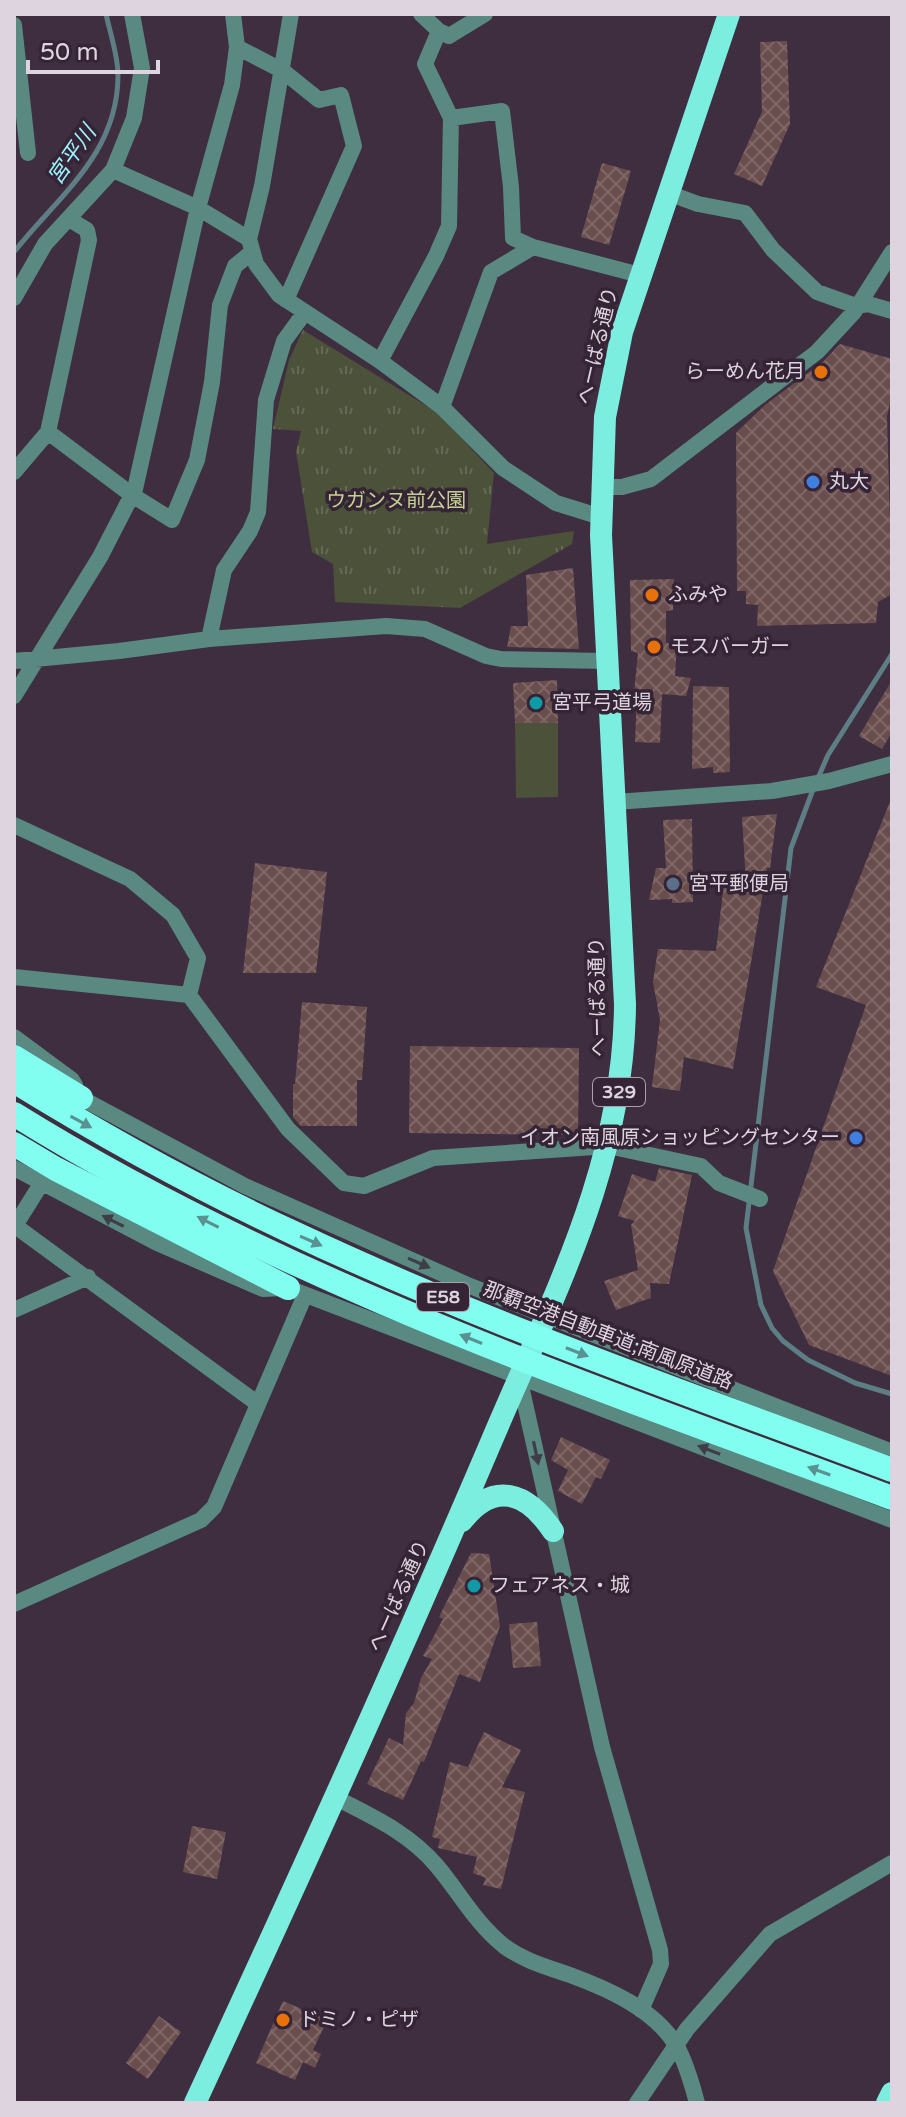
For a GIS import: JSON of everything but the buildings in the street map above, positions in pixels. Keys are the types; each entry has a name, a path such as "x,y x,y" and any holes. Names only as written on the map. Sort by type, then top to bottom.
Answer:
{"highway":[{"name":"へーばる通り","path":"195,2103 336,1798 454,1532 582,1231 608,1146 623,1069 625,1038 601,517 605,417 622,332 729,14"},
{"path":"14,1057 81,1098"},
{"name":"那覇空港自動車道;南風原道路","path":"14,1081 147,1159 366,1266 571,1350 892,1470"},
{"name":"E58","path":"14,1114 207,1222 363,1296 565,1376 892,1498"},
{"path":"14,1144 56,1169 297,1291"},
{"path":"454,1532 474,1506 495,1497 514,1496 540,1511 553,1531"},
{"path":"887,2103 892,2093"}],"street":[{"path":"14,298 45,244 113,170 134,118 142,68 132,14"},
{"path":"14,696 100,557 132,495 198,208 232,85 237,47 233,14"},
{"path":"291,14 251,245 256,264 279,295 380,361 442,407 503,468 556,503 601,517"},
{"path":"421,14 449,36 485,14"},
{"path":"14,25 28,153"},
{"path":"380,361 449,226 451,118 425,64 439,31"},
{"path":"237,47 283,71 319,100 341,95 354,146 286,300"},
{"path":"451,118 502,111 511,187 513,238 533,247 640,275"},
{"path":"113,170 198,208 251,245"},
{"path":"668,193 698,204 745,213 773,250 817,292 856,306 868,304 892,311"},
{"path":"14,472 48,432 89,240 87,230 69,219"},
{"path":"48,432 132,495 172,520 197,460 212,382 220,305 235,266 251,245"},
{"path":"442,407 491,272 533,247"},
{"path":"601,487 622,487 651,479 817,352 854,312 892,252"},
{"path":"209,639 224,570 250,531 258,512 266,400 284,341 305,312"},
{"path":"14,661 209,639 386,626 425,629 486,656 501,659 608,661"},
{"path":"615,802 772,791 829,781 892,764"},
{"path":"14,825 130,879 173,915 198,958 189,995"},
{"path":"14,977 189,995 288,1129 344,1183 364,1186 433,1158 608,1146 701,1166 719,1183 756,1199"},
{"path":"14,1037 72,1080 81,1098 245,1186 544,1317 892,1452"},
{"path":"14,1168 157,1243 263,1289 297,1291 892,1520"},
{"path":"41,1184 15,1225 258,1404"},
{"path":"14,1310 88,1277"},
{"path":"14,1604 201,1520 214,1507 258,1404 297,1291"},
{"path":"519,1377 602,1747 660,1950 661,1964 641,2010"},
{"path":"336,1798 415,1843 437,1865 489,1933 505,1947 542,1966 615,1992 641,2010 675,2044 697,2103"},
{"path":"637,2103 667,2061 675,2044 770,1934 892,1863"}],"green space":[{"name":"ウガンヌ前公園","path":"303,330 438,413 494,473 487,544 574,531 572,544 460,608 335,602 333,564 312,552 296,452 301,431 273,429 289,360"},
{"path":"515,723 558,723 558,797 516,798"}],"waterway":[{"name":"宮平川","path":"14,252 83,172 108,128 118,75 106,14"},
{"path":"818,778 828,755 892,654"},
{"path":"814,787 791,848 746,1228 761,1305 772,1328 783,1341 808,1360 855,1383 892,1394"}],"place":[{"name":"らーめん花月","path":"821,372"},
{"name":"丸大","path":"813,482"},
{"name":"ふみや","path":"652,595"},
{"name":"モスバーガー","path":"654,647"},
{"name":"宮平弓道場","path":"536,703"},
{"name":"宮平郵便局","path":"673,884"},
{"name":"イオン南風原ショッピングセンター","path":"856,1138"},
{"name":"フェアネス・城","path":"474,1586"},
{"name":"ドミノ・ピザ","path":"283,2020"}]}
